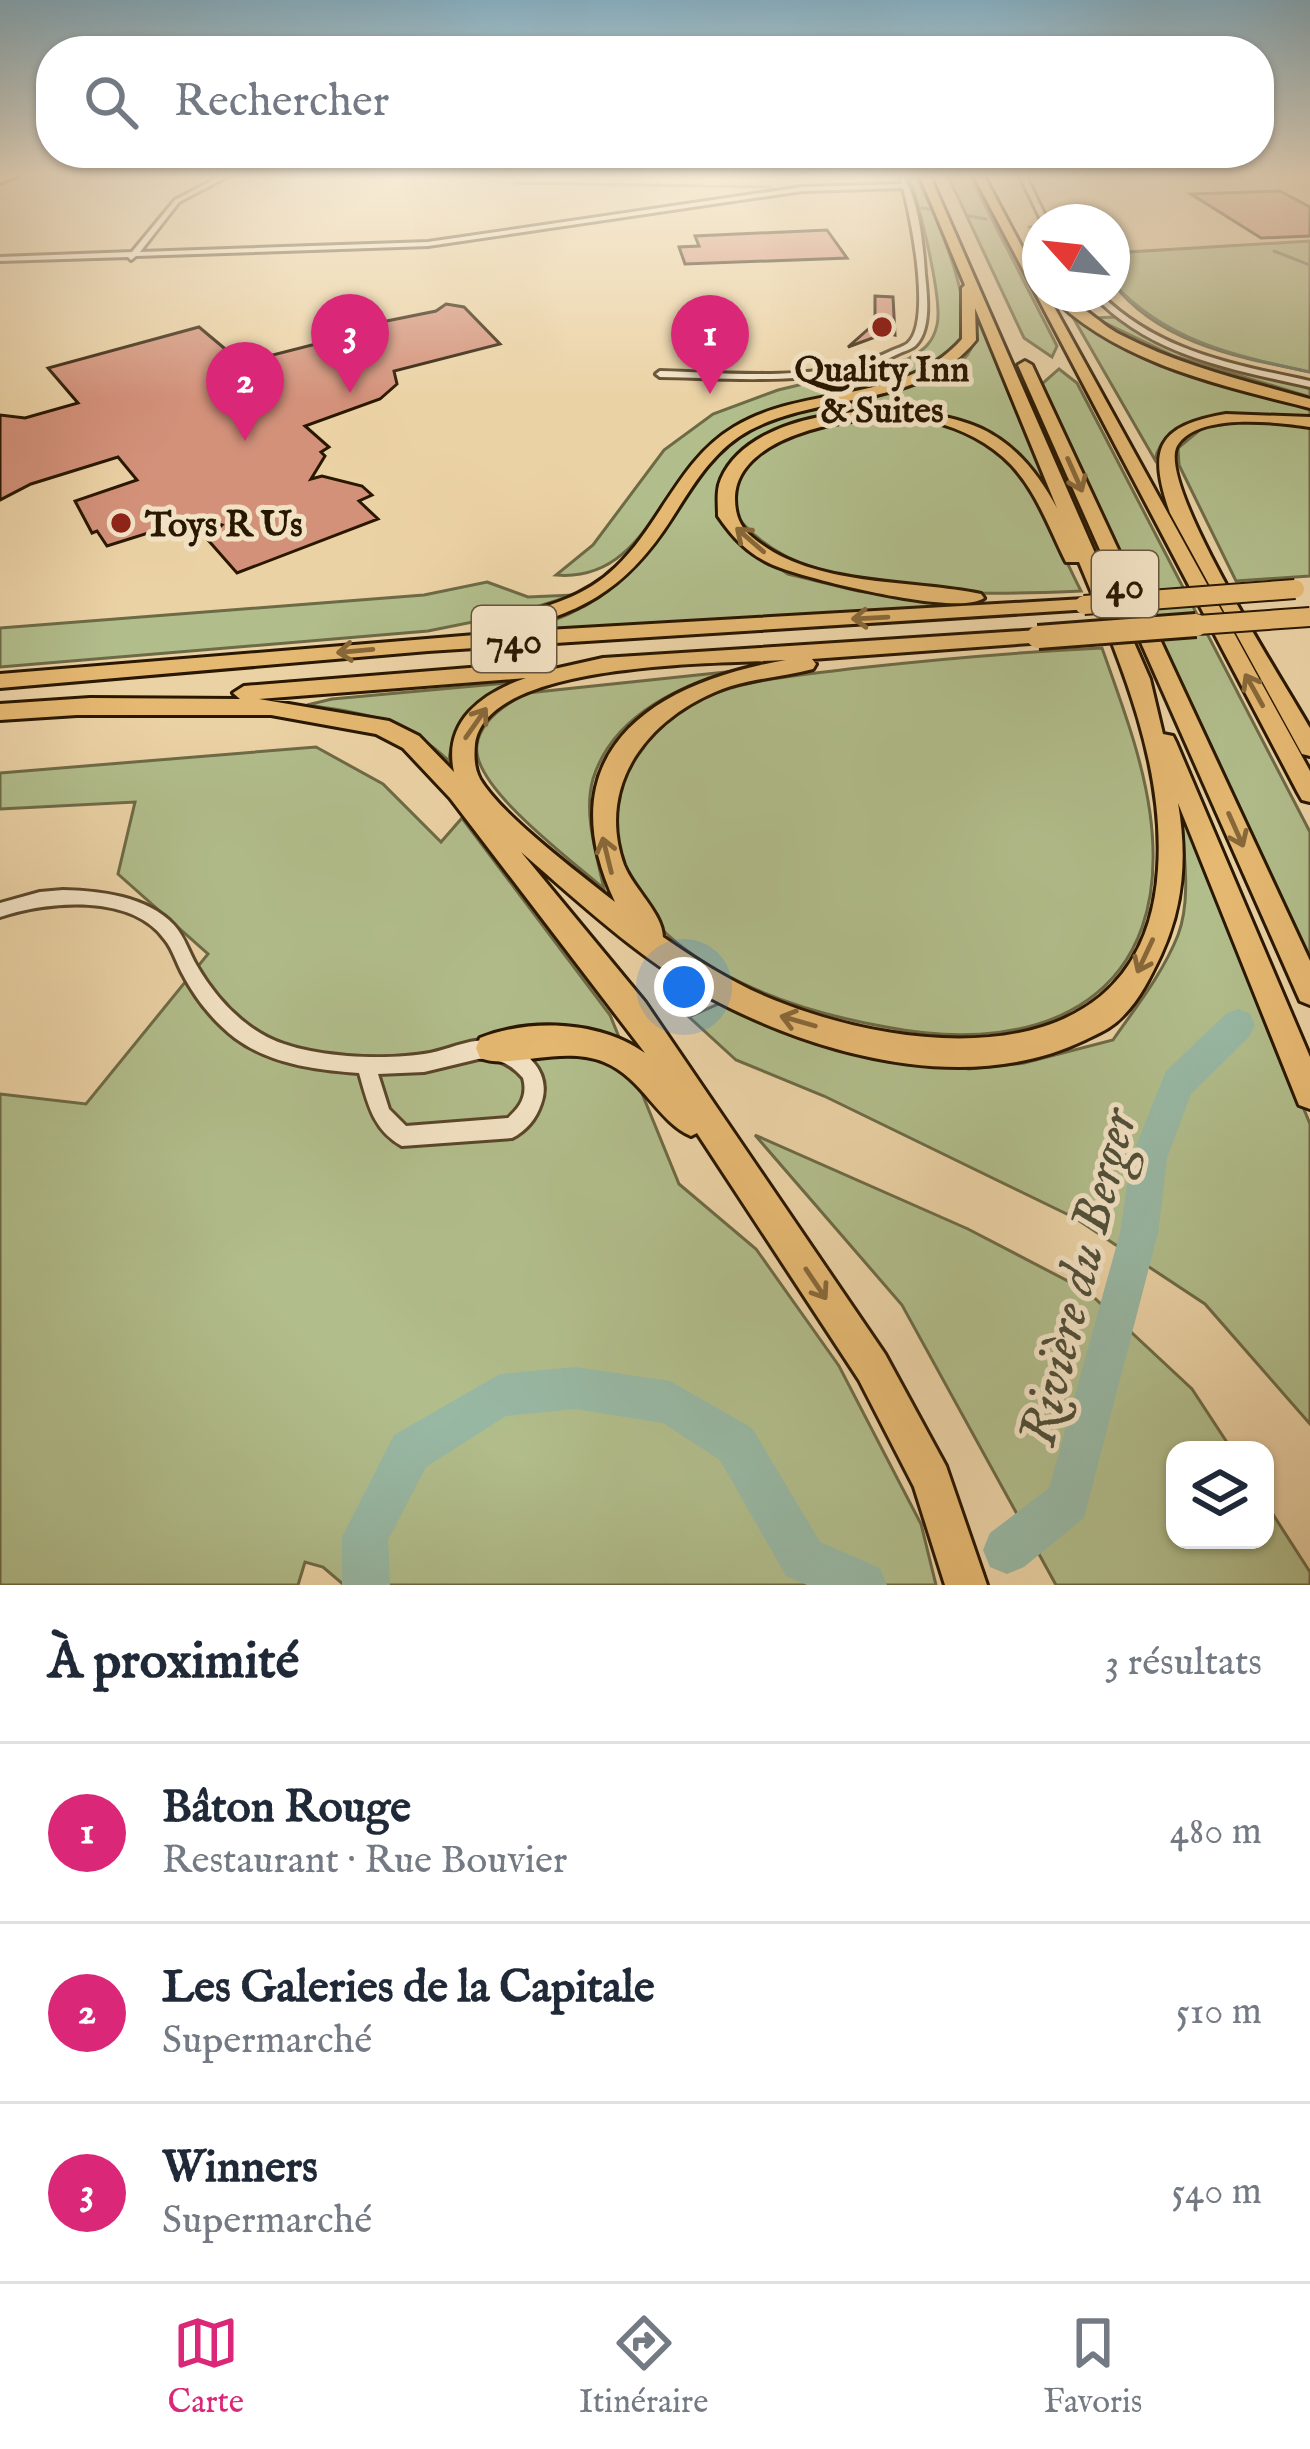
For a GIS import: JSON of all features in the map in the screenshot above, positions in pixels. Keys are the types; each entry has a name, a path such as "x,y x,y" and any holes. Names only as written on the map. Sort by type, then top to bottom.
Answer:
{"highway":[{"path":"961,250 1093,598"},
{"name":"40","path":"969,250 1310,992"},
{"path":"428,644 543,616 597,592 624,571 698,462 739,430 774,414 910,380 948,365 969,340 967,268"},
{"name":"40","path":"1050,312 1310,793"},
{"path":"1075,312 1154,356 1310,404"},
{"path":"1060,333 1179,513 1308,744"},
{"path":"1026,605 901,592 798,569 768,555 735,528 728,516 725,487 740,464 767,443 828,419 891,413 955,424 997,444 1018,463 1034,482 1139,679 1310,1094"},
{"path":"1179,513 1166,476 1165,453 1174,437 1193,426 1223,419 1310,422"},
{"name":"740","path":"0,681 428,644 1302,588"},
{"name":"740","path":"0,712 603,664 1310,617"},
{"path":"1203,625 1310,631"},
{"path":"668,953 626,902 605,851 599,812 614,761 652,719 699,691 751,673 914,646"},
{"path":"603,664 500,697 467,731 461,757 474,789 506,823 619,921 771,1013 866,1040 946,1052 1040,1046 1103,1017 1145,963 1169,892 1166,802 1139,679"},
{"path":"78,707 271,707 381,728 411,742 496,838 635,1012 872,1367 932,1480 966,1585"},
{"path":"491,1048 572,1037 596,1041 648,1072 784,1234"}],"street":[{"path":"131,258 137,250"},
{"path":"0,262 374,250"},
{"path":"660,374 818,370 873,360 912,344 923,321 918,250"},
{"path":"1115,312 1166,344 1310,384"},
{"path":"0,910 52,898 100,899 138,911 168,929 202,993 241,1034 274,1050 320,1062 366,1066 429,1062 491,1048 517,1058 537,1086 535,1103 512,1128 402,1136 381,1115 366,1066"}],"green space":[{"path":"928,250 948,250 963,306 963,326 959,342 945,357 891,380 730,429 687,469 634,543 613,561 588,573 556,575 593,545 664,450 713,414 778,390 908,359 933,337 937,295"},
{"path":"983,250 1008,250 1022,278 1022,312 1040,312 1057,346 1052,357 1024,338"},
{"path":"1310,250 1310,372 1202,345 1131,303 1130,252"},
{"path":"976,301 1048,489 998,440 926,415 888,410 800,423 732,464 718,485 721,519 744,545 788,574 858,591 969,606 504,636 569,614 612,588 656,539 710,461 747,431 898,390 951,369 974,342"},
{"path":"1071,314 1108,337 1310,408 1310,419 1244,416 1198,421 1178,428 1164,441 1155,460"},
{"path":"1114,317 1182,354 1310,386 1310,397 1174,356 1095,318"},
{"path":"1059,369 1077,383 1310,832 1310,957 1042,384"},
{"path":"889,415 967,433 993,449 1032,493 1081,591 941,592 840,577 795,561 758,538 730,506 736,478 764,448 804,430"},
{"path":"1252,420 1310,425 1310,576 1236,581 1179,465 1178,448 1202,428"},
{"path":"487,582 528,597 574,595 517,613 428,631 0,667 0,628 424,595"},
{"path":"1102,648 1142,771 1150,813 1152,876 1142,928 1120,969 1087,1000 1046,1021 998,1032 944,1034 858,1022 776,998 724,974 677,943 647,912 623,873 610,826 619,784 657,728 690,704 730,688 794,676"},
{"path":"745,670 699,683 654,704 617,736 603,756 593,779 590,806 604,889 506,801 479,762 477,745 483,728 503,707 527,693"},
{"path":"517,682 471,712 456,733 449,761 416,735 384,720 307,705 332,699"},
{"path":"316,747 383,784 441,842 462,818 610,1015 679,1184 756,1249 839,1366 921,1524 936,1585 344,1585 323,1567 305,1562 298,1585 0,1585 0,1094 86,1104 208,954 118,874 135,802 0,809 0,773"},
{"path":"1181,811 1310,1124 1310,1424 1205,1304 1075,1218 824,1096 736,1060 689,1017 723,1002 833,1049 969,1069 1024,1063 1113,1040 1165,963 1178,935 1186,873"},
{"path":"755,1135 968,1229 1087,1291 1192,1389 1226,1441 1166,1441 1166,1549 1274,1549 1274,1516 1310,1572 1310,1585 1056,1585 902,1305"}],"building":[{"path":"680,250 841,250 847,258 685,264"},
{"path":"875,296 893,297 895,335 886,333 848,347 875,323"},
{"path":"446,304 464,307 500,344 394,371 397,384 380,399 305,426 329,447 321,452 325,456 311,479 322,476 362,486 372,495 359,501 378,519 237,573 208,540 222,525 199,517 107,546 97,531 92,533 75,501 137,480 118,457 31,484 0,500 0,415 25,418 78,403 48,368 199,327 236,358 247,355 253,360 355,334 367,325 436,311"}],"waterway":[{"path":"1274,251 1310,265"},
{"path":"1130,299 1155,319 1203,343 1310,372"},
{"name":"Rivière du Berger","path":"1007,1550 1068,1502 1139,1233 1149,1158 1178,1083 1238,1025"},
{"name":"Rivière du Berger","path":"366,1585 365,1537 410,1451 500,1395 575,1388 670,1403 736,1444 803,1559 863,1585"}],"place":[{"name":"Quality Inn & Suites","path":"882,327"},
{"name":"Winners","path":"350,393"},
{"name":"Bâton Rouge","path":"710,394"},
{"name":"Les Galeries de la Capitale","path":"245,441"},
{"name":"Toys R Us","path":"121,523"}]}
